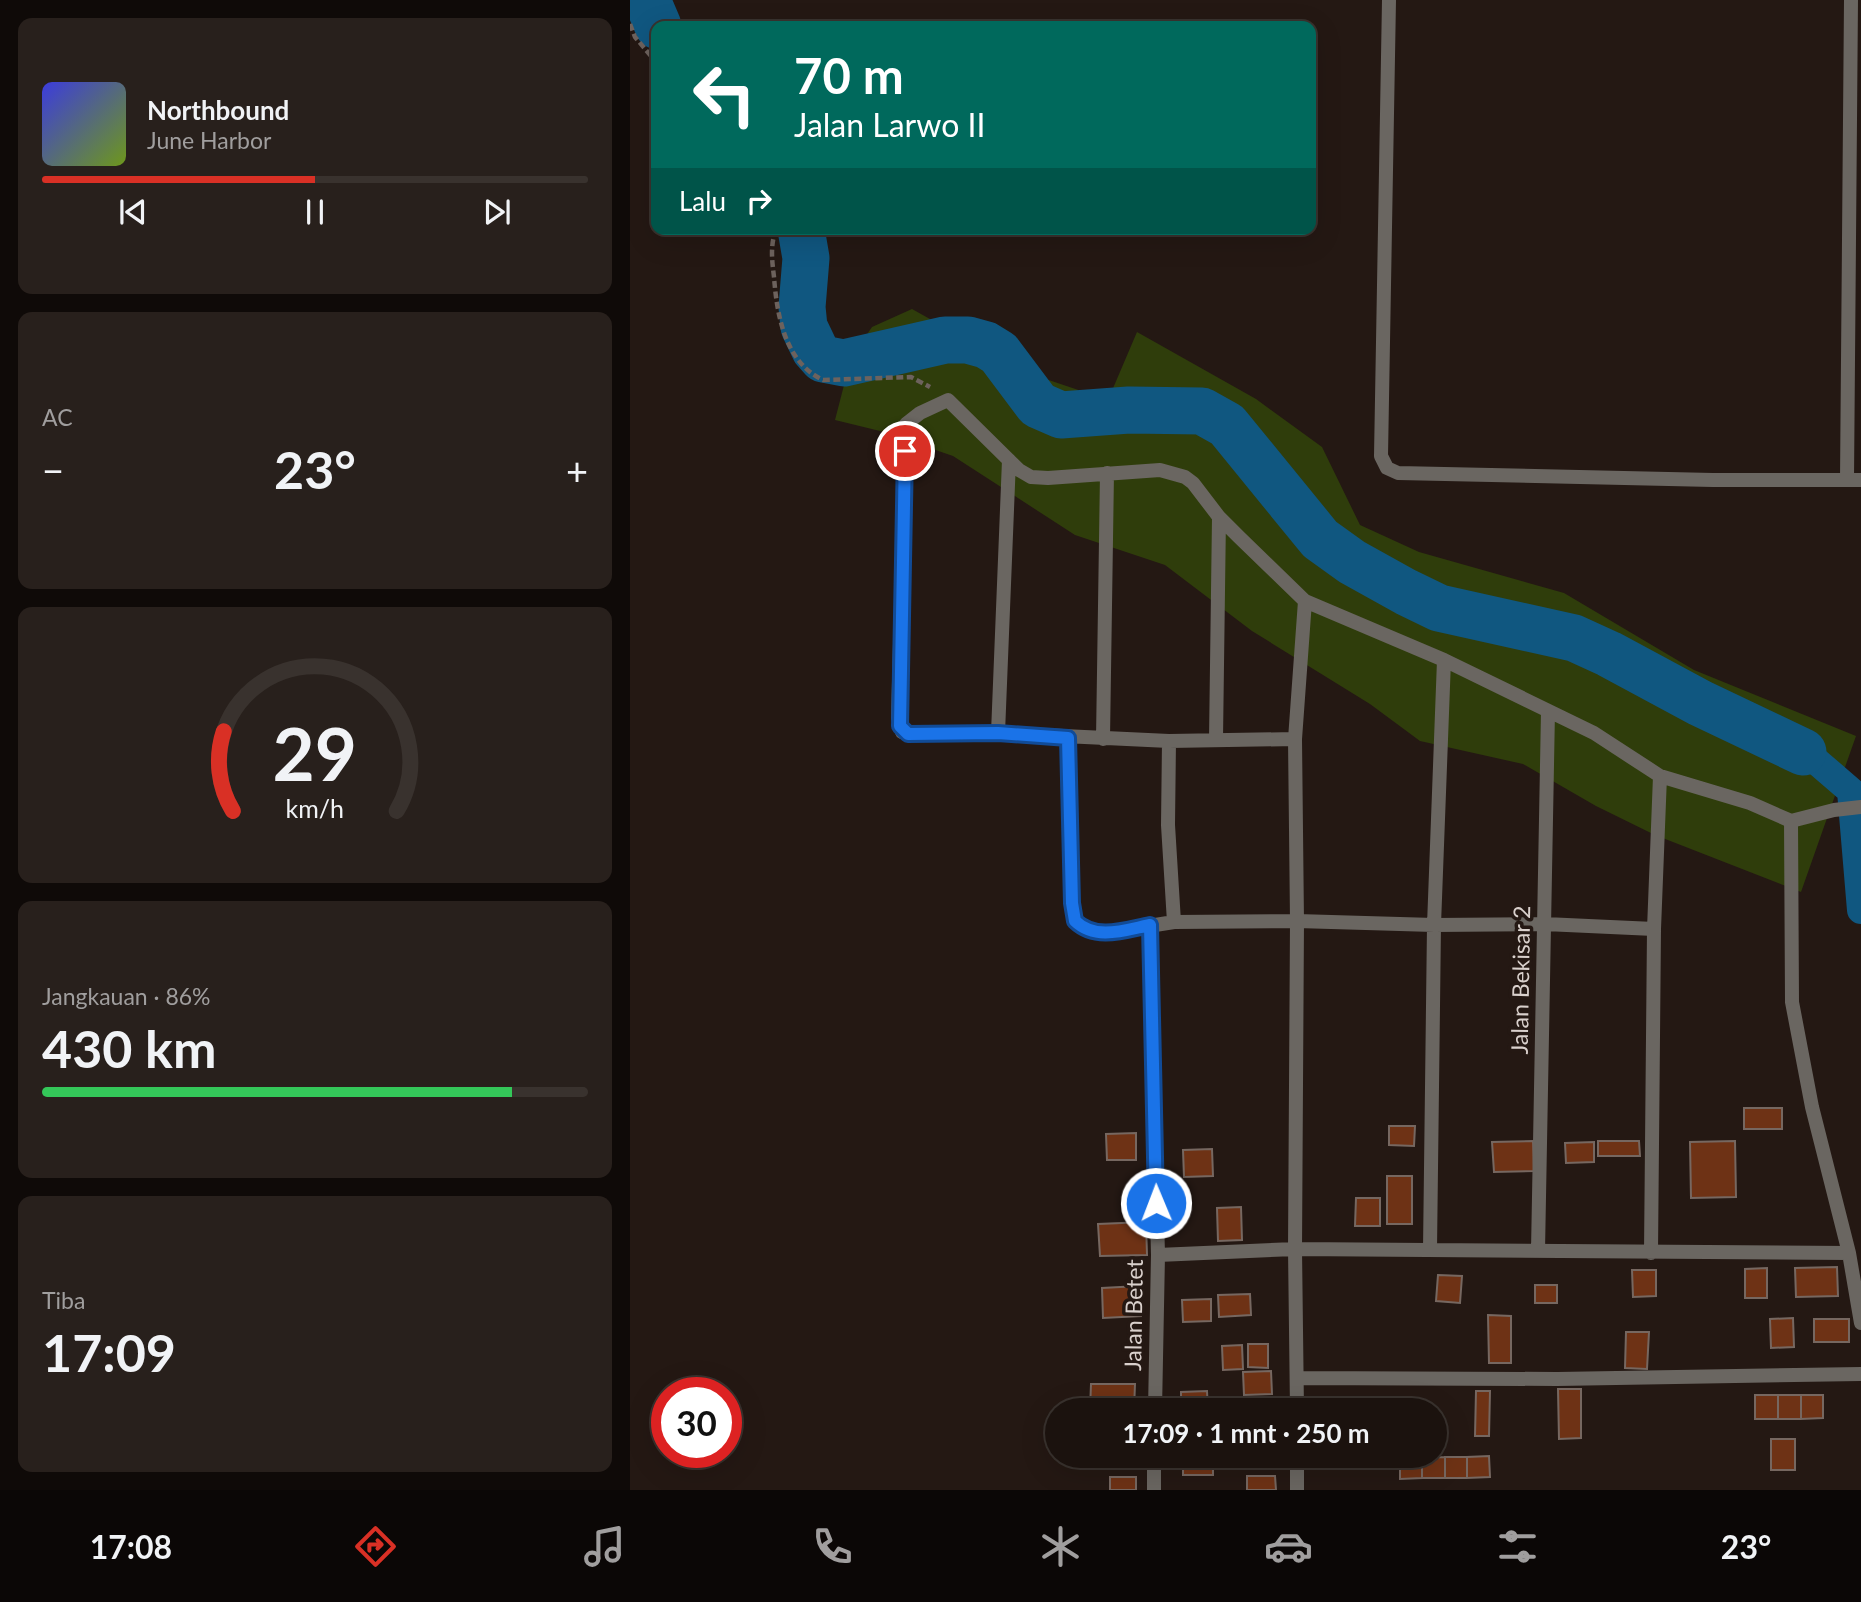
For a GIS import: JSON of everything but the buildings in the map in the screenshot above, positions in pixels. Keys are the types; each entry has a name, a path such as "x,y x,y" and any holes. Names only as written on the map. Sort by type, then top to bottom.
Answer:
{"street":[{"path":"1389,0 1381,456 1387,468 1398,473 1713,480 1854,480 1851,0"},
{"path":"1295,739 1169,741 998,733 908,734 900,726 906,424 920,413 948,400 1009,460 1031,477 1160,470 1175,473 1193,483 1219,517 1305,601 1444,660 1594,733 1660,776 1750,803 1791,821 1834,810 1861,807"},
{"path":"998,733 1009,460"},
{"path":"1102,739 1107,473"},
{"path":"1216,739 1219,517"},
{"path":"1297,1398 1294,1249 1297,921 1295,739 1305,601"},
{"path":"1430,1250 1434,925 1444,660"},
{"name":"Jalan Bekisar 2","path":"1538,1251 1548,711"},
{"path":"1068,738 1072,903 1075,921 1091,932 1105,933 1174,922 1297,921 1434,925 1545,924 1654,929"},
{"path":"1169,741 1168,825 1174,922"},
{"path":"1651,1253 1654,929 1660,776"},
{"path":"1791,821 1792,1002 1812,1107 1849,1253 1861,1323"},
{"name":"Jalan Betet","path":"1150,925 1158,1255 1155,1398"},
{"path":"1158,1255 1294,1249 1849,1253"},
{"path":"1297,1378 1584,1379 1861,1374"},
{"path":"1154,1468 1154,1490"},
{"path":"1297,1468 1297,1490"}],"path":[{"path":"630,24 635,37 651,56"},
{"path":"774,235 771,242 778,307 785,336 797,359 810,374 823,380 911,377 924,382 948,400"}],"green space":[{"path":"912,309 1025,372 1108,400 1137,332 1256,399 1322,447 1360,525 1419,552 1564,593 1694,670 1856,736 1801,892 1655,835 1596,806 1523,764 1420,741 1370,704 1252,631 1165,565 1075,535 953,456 880,431 835,420 851,358 872,327"}],"waterway":[{"path":"647,0 656,21"},
{"path":"802,235 806,258 802,307 804,327 815,350 823,359 844,363 945,340 968,340 986,345 999,353 1038,405 1061,415 1129,410 1202,411 1227,425 1320,539 1352,562 1439,608 1574,638 1803,752"},
{"path":"1808,754 1851,791 1861,910"}],"route":[{"path":"905,451 898,718 902,732 944,735 998,733 1068,738 1072,903 1075,921 1091,932 1105,933 1150,925 1156,1203"}]}
